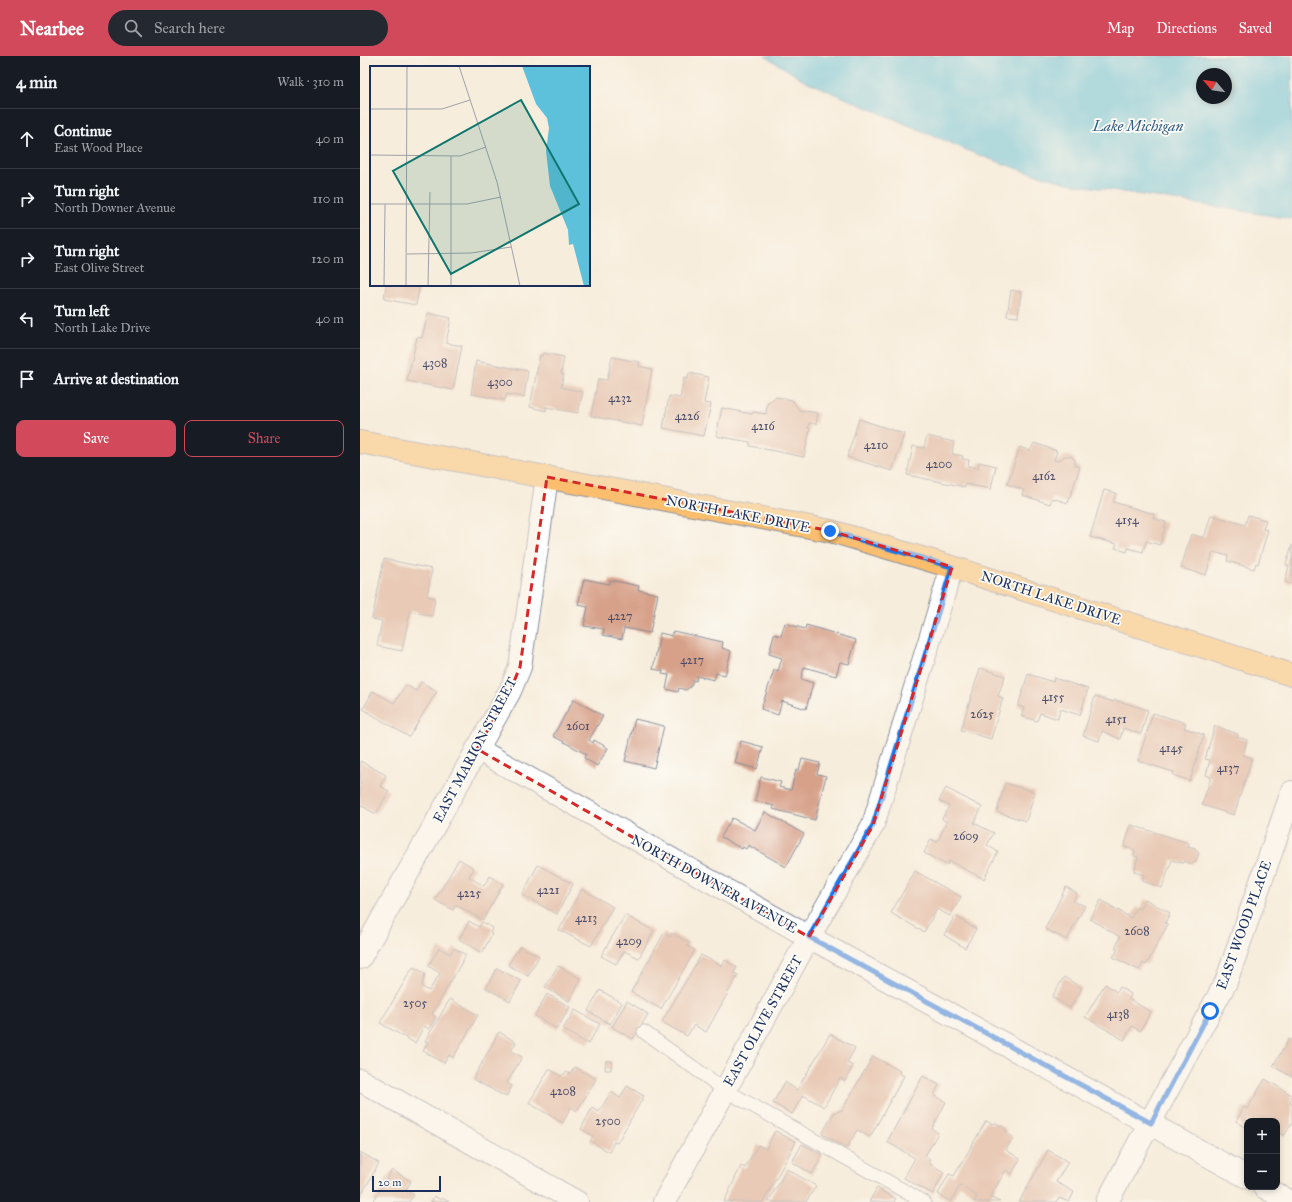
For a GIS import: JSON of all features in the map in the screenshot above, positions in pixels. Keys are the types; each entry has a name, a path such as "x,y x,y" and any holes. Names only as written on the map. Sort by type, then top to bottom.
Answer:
{"main road":[{"name":"NORTH LAKE DRIVE","path":"360,442 830,531 952,567 1292,675"}],"street":[{"name":"EAST MARION STREET","path":"360,958 510,691 520,667 547,477"},
{"name":"EAST OLIVE STREET","path":"664,1202 809,937 873,825 952,567"},
{"name":"NORTH DOWNER AVENUE","path":"477,749 809,937 1244,1175"},
{"name":"EAST WOOD PLACE","path":"1107,1202 1226,982 1292,792"},
{"path":"360,1080 577,1202"},
{"path":"1269,1190 1291,1202"}],"lane":[{"path":"644,1032 725,1090 924,1202"}],"highlighted area":[{"path":"547,477 831,531 952,567 873,825 809,937 477,749 510,691 520,667"}],"water":[{"name":"Lake Michigan","path":"765,56 1292,56 1292,219 1067,183 1024,171 976,154 805,81"}],"building":[{"path":"386,286 420,286 416,305 384,299"},
{"path":"1011,290 1021,292 1018,317 1007,316"},
{"path":"428,313 451,318 446,343 462,346 453,390 407,381 417,337 422,338"},
{"path":"543,353 564,357 561,374 564,374 561,387 583,392 578,413 546,407 546,411 530,407 540,355 542,356"},
{"path":"612,357 640,362 639,366 652,369 642,426 591,416 598,379 607,380"},
{"path":"476,361 528,371 524,397 507,394 505,400 471,394"},
{"path":"689,373 709,377 704,403 711,404 704,436 663,428 669,396 680,398 684,378 688,379"},
{"path":"776,397 792,400 799,410 818,413 816,424 809,423 808,428 810,428 804,457 750,446 750,442 716,436 722,408 752,414 753,412 766,414 767,404"},
{"path":"859,419 904,434 892,471 847,457"},
{"path":"927,436 954,442 952,454 963,456 962,459 969,460 968,466 978,468 979,462 996,466 991,489 965,484 965,487 907,475 913,446 924,448"},
{"path":"1034,443 1057,451 1054,460 1059,461 1064,456 1070,456 1075,459 1075,465 1080,467 1068,503 1052,498 1050,504 1022,495 1024,490 1007,484 1020,447 1030,451"},
{"path":"1104,490 1116,493 1113,502 1154,514 1153,518 1166,522 1160,545 1146,541 1143,552 1128,548 1127,552 1115,548 1117,544 1090,537"},
{"path":"1211,515 1245,525 1248,515 1266,520 1263,529 1268,530 1258,564 1256,563 1254,569 1227,561 1228,556 1213,552 1206,575 1181,568 1191,534 1204,538"},
{"path":"1292,545 1292,584 1285,582 1289,566 1286,565"},
{"path":"384,559 432,569 427,596 435,598 432,616 410,611 402,651 377,646 382,621 372,619"},
{"path":"584,579 609,584 610,580 639,586 638,590 658,594 650,633 624,628 622,639 603,635 604,629 584,626 588,607 578,605"},
{"path":"785,623 805,629 806,625 856,640 849,664 840,662 836,676 804,667 801,679 813,683 806,709 782,701 778,715 761,709 774,670 778,671 782,658 769,654 774,634 781,636"},
{"path":"673,631 723,642 722,648 731,651 725,675 716,673 714,680 697,676 696,681 693,680 691,686 686,690 679,688 678,692 666,689 669,675 662,674 663,671 653,669 660,633 672,636"},
{"path":"980,668 1005,676 998,696 1003,698 991,739 961,730"},
{"path":"1028,674 1053,682 1054,678 1088,689 1080,715 1060,709 1058,719 1040,713 1037,721 1021,716 1024,708 1018,706"},
{"path":"421,682 437,691 409,737 363,709 373,691 394,703 406,685 416,691"},
{"path":"1095,696 1114,702 1115,700 1148,710 1141,734 1123,728 1120,739 1102,731 1099,741 1083,736"},
{"path":"574,699 603,716 589,740 593,743 594,740 608,748 597,766 584,758 586,754 553,736"},
{"path":"1153,713 1186,723 1184,728 1204,735 1190,781 1173,775 1174,772 1138,761"},
{"path":"635,719 664,726 654,768 625,761"},
{"path":"1215,726 1238,734 1237,737 1247,740 1243,755 1252,758 1234,815 1202,805 1211,777 1206,775 1210,760 1205,759"},
{"path":"741,741 763,747 757,769 735,763"},
{"path":"802,759 820,763 817,774 826,776 815,820 773,809 774,806 755,801 761,777 781,782 779,787 791,790 796,770 799,770"},
{"path":"360,761 386,775 380,786 389,791 376,814 360,805"},
{"path":"1005,783 1035,792 1026,821 997,812"},
{"path":"946,788 982,807 974,823 994,833 987,845 998,852 984,879 949,861 947,865 924,853 931,839 937,842 947,822 942,819 949,806 939,801"},
{"path":"765,812 804,834 786,867 748,845 746,849 743,847 742,849 721,837 732,818 755,830"},
{"path":"1131,825 1189,843 1188,847 1195,849 1199,853 1196,861 1192,864 1184,861 1183,863 1172,860 1162,888 1142,881 1144,875 1134,872 1138,857 1134,856 1135,850 1124,847"},
{"path":"459,859 474,868 469,877 484,886 490,876 503,884 483,920 456,905 453,910 435,900"},
{"path":"538,865 573,884 557,914 522,895"},
{"path":"915,871 961,897 950,916 937,909 924,932 891,913"},
{"path":"1066,887 1077,893 1073,901 1085,906 1067,940 1045,929"},
{"path":"582,889 613,907 591,946 559,930"},
{"path":"1145,899 1170,913 1165,923 1168,924 1146,965 1143,963 1139,970 1113,957 1118,949 1115,948 1120,937 1090,919 1101,900 1131,918 1137,907 1140,909"},
{"path":"625,915 654,931 639,958 624,951 616,964 601,956"},
{"path":"955,916 976,929 965,948 944,935"},
{"path":"469,921 479,927 482,922 493,928 490,933 492,934 482,953 459,939"},
{"path":"664,933 670,937 672,933 689,943 687,946 695,950 661,1009 631,992"},
{"path":"520,946 539,956 528,976 508,965"},
{"path":"439,948 450,954 454,948 466,955 432,1014 436,1017 429,1029 424,1026 415,1043 380,1023 413,967 425,973 422,987 429,991 440,973 428,966"},
{"path":"701,955 722,966 725,960 737,967 734,973 738,975 706,1032 694,1025 687,1036 662,1022"},
{"path":"558,966 581,979 569,1001 545,987"},
{"path":"497,968 521,981 510,1001 486,988"},
{"path":"1064,977 1082,988 1070,1008 1052,997"},
{"path":"1105,984 1117,992 1120,987 1131,994 1129,999 1151,1012 1140,1031 1132,1026 1124,1040 1085,1017"},
{"path":"600,990 622,1003 610,1024 588,1011"},
{"path":"547,994 570,1007 557,1029 535,1016"},
{"path":"450,999 478,1015 453,1058 449,1055 444,1063 423,1051 428,1042 425,1041"},
{"path":"627,1001 648,1014 633,1039 612,1027"},
{"path":"575,1010 600,1024 588,1044 563,1029"},
{"path":"499,1032 516,1042 511,1051 522,1057 507,1083 512,1086 506,1097 473,1079"},
{"path":"830,1034 855,1048 847,1063 853,1066 845,1081 840,1078 824,1107 803,1095 792,1114 773,1103 785,1082 797,1090"},
{"path":"1289,1039 1292,1041 1292,1077 1273,1066"},
{"path":"873,1056 900,1071 899,1073 904,1076 870,1137 857,1130 847,1148 822,1134 834,1113 842,1110"},
{"path":"606,1061 612,1061 611,1070 605,1070"},
{"path":"575,1067 596,1079 577,1111 571,1107 563,1123 529,1103 549,1069 561,1076 567,1072 570,1074"},
{"path":"923,1076 939,1085 934,1095 946,1102 932,1129 938,1133 925,1156 929,1158 930,1164 944,1172 933,1194 904,1178 915,1158 887,1142"},
{"path":"1265,1079 1292,1095 1290,1103 1292,1104 1292,1123 1284,1136 1280,1134 1280,1118 1244,1118 1244,1126 1236,1121 1244,1107 1247,1109"},
{"path":"627,1086 644,1096 617,1143 614,1142 609,1152 590,1141 593,1136 581,1129 592,1108 599,1112 611,1092 620,1098"},
{"path":"986,1121 992,1124 996,1123 1006,1129 1006,1133 1013,1137 1006,1150 1020,1159 1012,1174 1006,1170 990,1197 1000,1202 974,1202 977,1196 960,1185 951,1202 938,1194 949,1174 954,1176"},
{"path":"775,1131 796,1142 763,1202 724,1202 741,1166 745,1168 758,1145 766,1149"},
{"path":"802,1144 823,1155 812,1174 792,1162"},
{"path":"1048,1150 1068,1162 1056,1182 1074,1192 1069,1202 1059,1198 1056,1202 1019,1202"},
{"path":"360,1152 379,1163 360,1197"},
{"path":"787,1169 816,1186 806,1202 768,1202"},
{"path":"392,1170 411,1181 406,1190 414,1195 409,1202 373,1202"},
{"path":"877,1188 896,1199 894,1202 869,1202"},
{"path":"434,1196 441,1200 442,1198 449,1202 431,1202"}],"route":[{"path":"830,531 952,567 943,602 873,825 809,937 1151,1123 1210,1011"}]}
